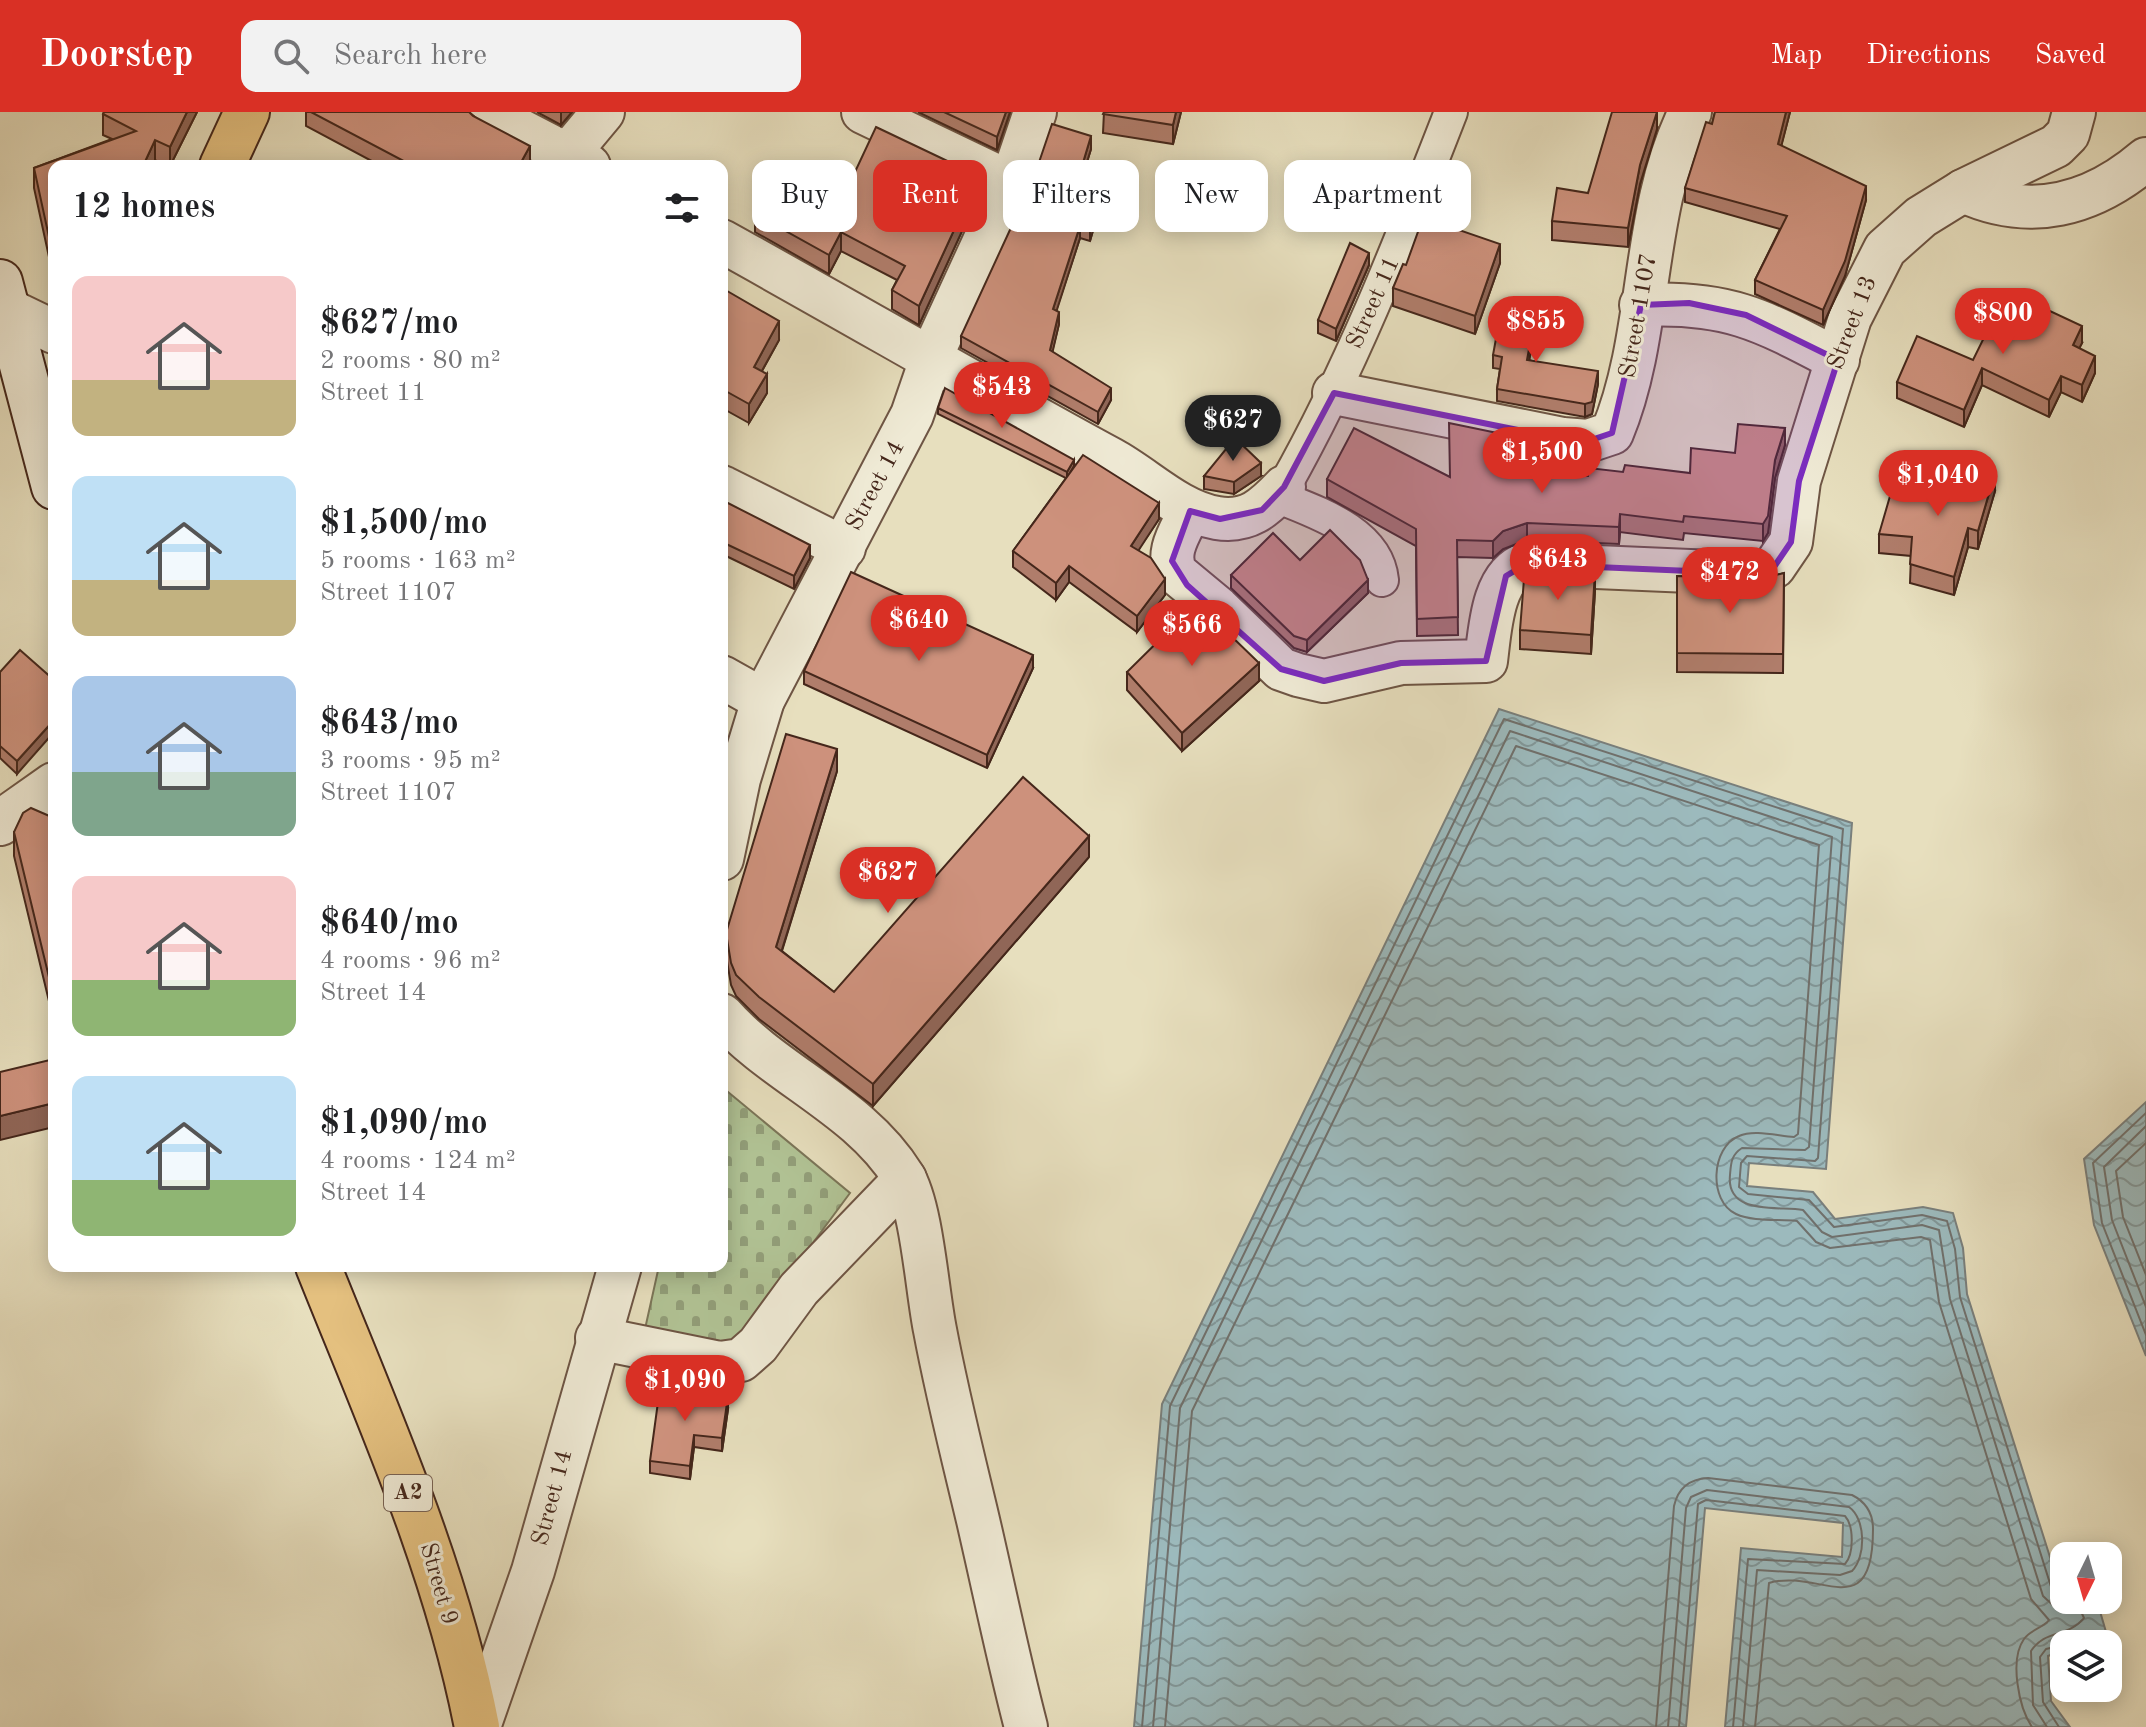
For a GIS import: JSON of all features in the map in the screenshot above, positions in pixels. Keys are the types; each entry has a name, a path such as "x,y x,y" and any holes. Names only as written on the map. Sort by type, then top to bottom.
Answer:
{"main road":[{"path":"225,160 247,112"},
{"path":"2,299 48,465"},
{"path":"0,823 48,789"},
{"name":"Street 9","path":"320,1272 421,1525 478,1727"}],"street":[{"path":"485,112 568,160"},
{"path":"572,160 603,112"},
{"path":"863,112 1003,179"},
{"name":"Street 14","path":"1019,160 1035,112"},
{"name":"Street 11","path":"1280,491 1334,393 1394,259 1451,112"},
{"name":"Street 1107","path":"1334,393 1532,434 1588,441 1612,433 1621,408 1659,206 1690,112"},
{"name":"Street 13","path":"1190,511 1172,548 1173,568 1177,574 1218,608 1281,669 1324,681 1401,663 1486,661 1491,625 1506,576 1526,564 1760,574 1774,567 1791,542 1799,481 1850,318 1885,249 1921,217 1963,191 2056,146 2068,134 2074,112"},
{"path":"1963,191 1993,205 2044,209 2115,186 2146,159"},
{"name":"Street 14","path":"728,831 739,779 763,700 912,415 930,361 1003,201"},
{"path":"728,244 930,361 1138,474 1190,511 1220,519 1246,518 1262,510 1280,491 1332,519 1360,540 1381,564 1382,580"},
{"path":"2,299 48,328"},
{"path":"1641,305 1689,303 1746,315 1838,360"},
{"path":"728,490 844,548"},
{"path":"728,680 763,700"},
{"path":"728,1021 760,1051 824,1099 886,1152 905,1179 921,1242 934,1330 1026,1727"},
{"path":"597,1338 720,1363 741,1360 758,1345 799,1289 905,1179"},
{"name":"Street 14","path":"478,1727 533,1571 618,1272"}],"highlighted area":[{"path":"1689,303 1746,315 1838,360 1799,481 1791,542 1774,567 1760,574 1526,564 1506,576 1486,661 1401,663 1324,681 1281,669 1187,585 1172,561 1190,511 1220,519 1262,510 1284,487 1334,393 1563,439 1588,441 1612,433 1641,305"}],"green space":[{"path":"728,1092 850,1193 755,1321 724,1346 645,1329 658,1272 728,1272"}],"water":[{"path":"1499,709 1852,823 1826,1169 1749,1163 1747,1186 1813,1192 1835,1219 1923,1207 1953,1213 1963,1248 1967,1294 2050,1557 2050,1614 2101,1614 2105,1630 2050,1630 2050,1702 2070,1727 1725,1727 1741,1548 1842,1557 1843,1523 1705,1508 1686,1727 1134,1727 1162,1404"},
{"path":"2146,1102 2146,1356 2094,1225 2084,1159"}],"building":[{"path":"187,112 170,147 155,140 146,160 56,160 136,131 103,114"},
{"path":"311,112 469,112 530,146 522,160 402,160"},
{"path":"944,112 1006,112 997,137"},
{"path":"1104,112 1176,112 1173,125"},
{"path":"1612,112 1657,112 1640,165 1628,228 1552,221 1557,188 1588,193"},
{"path":"1715,112 1786,112 1778,144 1866,186 1845,261 1823,310 1755,280 1787,216 1685,188 1706,122 1712,124"},
{"path":"1052,124 1091,136 1084,160 1040,160"},
{"path":"876,127 945,160 873,160 873,232 953,232 919,306 892,290 905,266 841,232 857,232 857,168"},
{"path":"48,163 48,232 34,168"},
{"path":"787,232 841,232 829,255"},
{"path":"1009,232 1078,232 1053,309 1059,312 1050,350 1111,388 1098,412 961,336"},
{"path":"1418,232 1465,232 1500,244 1475,316 1393,288 1403,264 1406,265"},
{"path":"1350,243 1369,253 1336,329 1318,320"},
{"path":"728,291 779,321 754,367 767,374 749,404 728,392"},
{"path":"2007,291 2082,326 2073,345 2095,356 2082,385 2061,376 2049,400 1982,368 1964,410 1897,382 1917,336 1973,360"},
{"path":"1502,306 1536,312 1527,360 1598,371 1592,402 1585,404 1497,389 1502,357 1493,355"},
{"path":"945,388 1074,460 1067,472 938,408"},
{"path":"1449,423 1512,436 1508,471 1588,476 1589,468 1623,472 1625,465 1690,473 1691,448 1735,453 1738,424 1785,428 1775,460 1768,516 1763,524 1684,516 1683,522 1620,514 1619,527 1527,523 1503,531 1493,541 1457,540 1458,617 1417,619 1416,529 1327,479 1354,428 1450,477"},
{"path":"1235,438 1261,463 1234,482 1204,476"},
{"path":"1083,455 1159,503 1131,546 1151,558 1165,579 1137,616 1069,566 1056,583 1013,551"},
{"path":"1963,463 1995,473 1978,531 1968,528 1954,577 1910,564 1912,537 1879,534 1895,479 1953,496"},
{"path":"728,503 810,545 794,576 728,545"},
{"path":"1330,530 1360,560 1368,580 1307,640 1294,636 1231,575 1273,533 1300,560"},
{"path":"1530,571 1595,572 1591,635 1520,630 1524,579"},
{"path":"851,572 1033,655 987,755 804,671"},
{"path":"1784,573 1783,654 1677,653 1677,576 1759,579"},
{"path":"1197,603 1259,663 1182,733 1127,672"},
{"path":"20,650 48,675 48,727 17,761 0,746 0,672"},
{"path":"786,734 837,749 776,947 834,992 1023,777 1089,836 873,1084 759,997 736,975 728,945 728,926"},
{"path":"31,808 48,815 48,973 14,832 23,813"},
{"path":"48,1060 48,1104 0,1116 0,1072"},
{"path":"660,1387 728,1396 722,1438 694,1435 690,1466 650,1461"}]}
